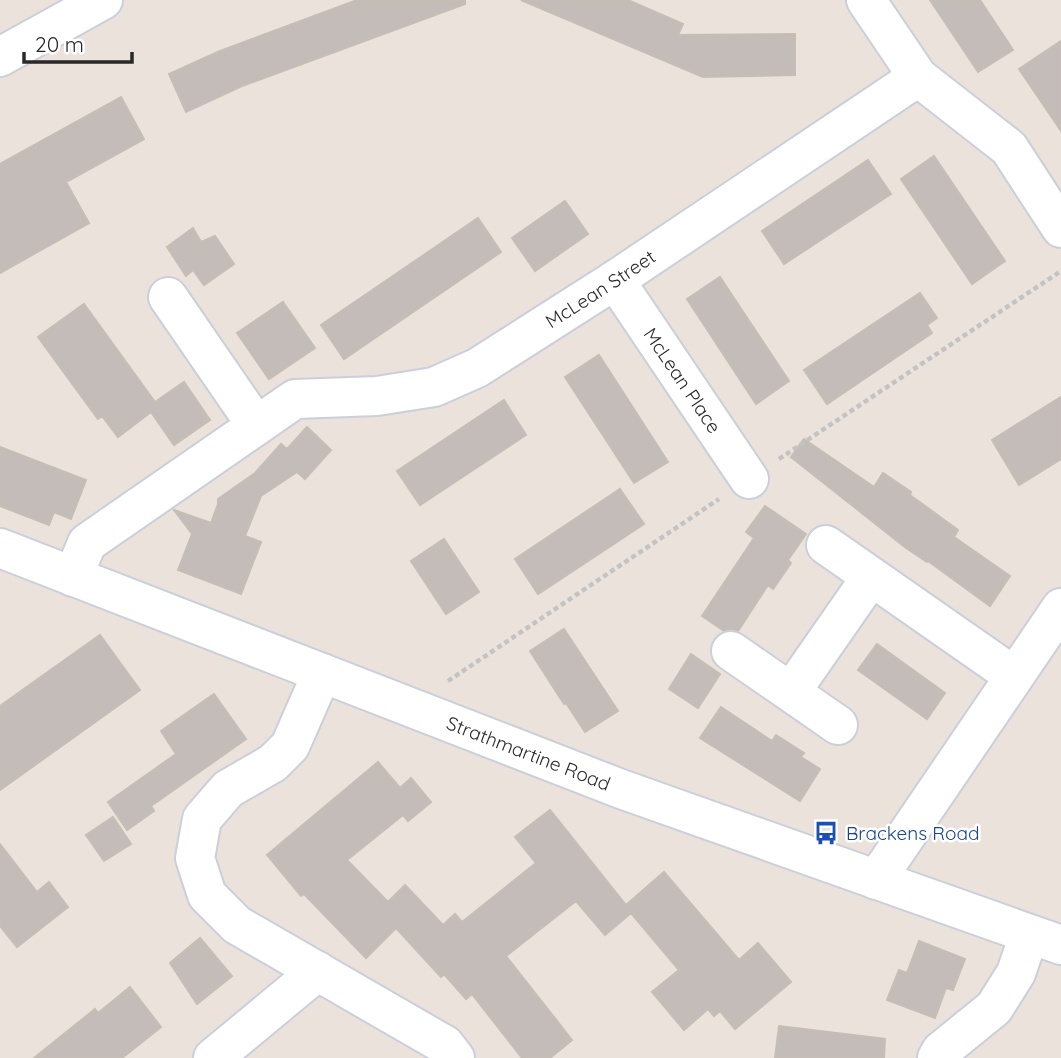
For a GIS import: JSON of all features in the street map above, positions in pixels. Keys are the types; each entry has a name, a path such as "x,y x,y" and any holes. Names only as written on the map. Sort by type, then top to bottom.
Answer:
{"street":[{"path":"0,57 103,0"},
{"path":"866,0 918,77 1009,148 1061,228"},
{"name":"McLean Street","path":"73,577 87,543 295,399 377,396 434,387 477,368 615,280 918,77"},
{"name":"McLean Place","path":"615,280 749,479"},
{"path":"169,297 256,425"},
{"path":"826,545 1014,676"},
{"name":"Strathmartine Road","path":"0,548 621,789 1045,940"},
{"path":"790,692 872,577"},
{"path":"876,880 1061,608"},
{"path":"731,651 838,725"},
{"path":"322,673 290,746 273,763 228,789 202,819 195,858 207,895 237,925 445,1045 455,1058"},
{"path":"937,1058 941,1051 994,1009 1016,973 1045,940"},
{"path":"213,1058 318,971"}],"building":[{"path":"357,0 465,0 465,4 242,86 186,112 169,74 220,51"},
{"path":"521,0 628,0 683,24 678,35 795,34 795,75 703,77"},
{"path":"930,0 980,0 1013,50 978,72"},
{"path":"1061,41 1061,131 1019,69"},
{"path":"121,97 144,139 66,182 89,223 0,273 0,164"},
{"path":"934,156 1005,261 972,284 901,179"},
{"path":"868,160 891,194 784,264 762,231"},
{"path":"565,201 588,234 535,271 512,238"},
{"path":"478,218 501,252 344,359 321,325"},
{"path":"193,228 201,242 215,236 234,264 204,285 193,270 186,276 167,247"},
{"path":"720,277 789,381 756,404 687,299"},
{"path":"920,293 937,318 927,325 932,333 827,404 804,370"},
{"path":"283,302 315,348 269,379 237,333"},
{"path":"84,304 155,402 184,382 210,420 174,445 151,412 118,437 102,416 98,419 38,337"},
{"path":"599,355 668,462 634,483 565,377"},
{"path":"1061,397 1061,459 1019,485 992,440"},
{"path":"504,400 526,435 420,505 397,471"},
{"path":"307,427 331,450 305,479 297,472 261,496 245,536 261,542 241,594 178,570 192,534 174,510 211,523 218,499 255,473 281,444 287,449"},
{"path":"804,439 874,487 883,473 958,530 954,537 1010,576 990,606 906,548 791,457"},
{"path":"0,447 86,480 71,519 54,512 49,525 0,506"},
{"path":"620,489 644,524 538,594 515,559"},
{"path":"765,506 806,534 773,589 768,585 738,631 724,631 702,616 754,538 746,532"},
{"path":"444,539 479,592 446,614 411,561"},
{"path":"564,629 618,711 585,732 530,651"},
{"path":"100,635 140,690 0,790 0,706"},
{"path":"877,644 945,693 927,719 858,670"},
{"path":"691,654 720,674 698,708 669,689"},
{"path":"214,694 246,739 151,806 154,811 127,830 108,802 176,754 161,731"},
{"path":"721,707 772,741 776,735 804,753 801,757 820,769 800,801 700,738"},
{"path":"378,762 400,788 411,778 431,802 408,821 403,815 347,860 388,902 405,885 443,925 455,914 462,922 536,863 515,837 550,810 626,905 664,872 739,960 758,943 791,982 735,1029 720,1011 714,1016 708,1009 684,1030 652,992 679,970 631,913 605,935 576,901 506,956 572,1040 550,1058 522,1058 472,994 466,999 444,974 441,977 396,928 366,958 304,894 301,896 267,855"},
{"path":"113,817 131,844 104,861 86,835"},
{"path":"0,844 37,892 49,882 68,907 17,947 0,926"},
{"path":"200,938 232,976 197,1004 170,963"},
{"path":"919,941 965,959 953,990 946,988 935,1018 887,1000 899,970 907,973"},
{"path":"130,987 161,1027 122,1058 34,1058 95,1009 98,1013"},
{"path":"779,1026 885,1039 884,1058 775,1058"}],"place":[{"name":"Brackens Road","path":"826,833"}]}
